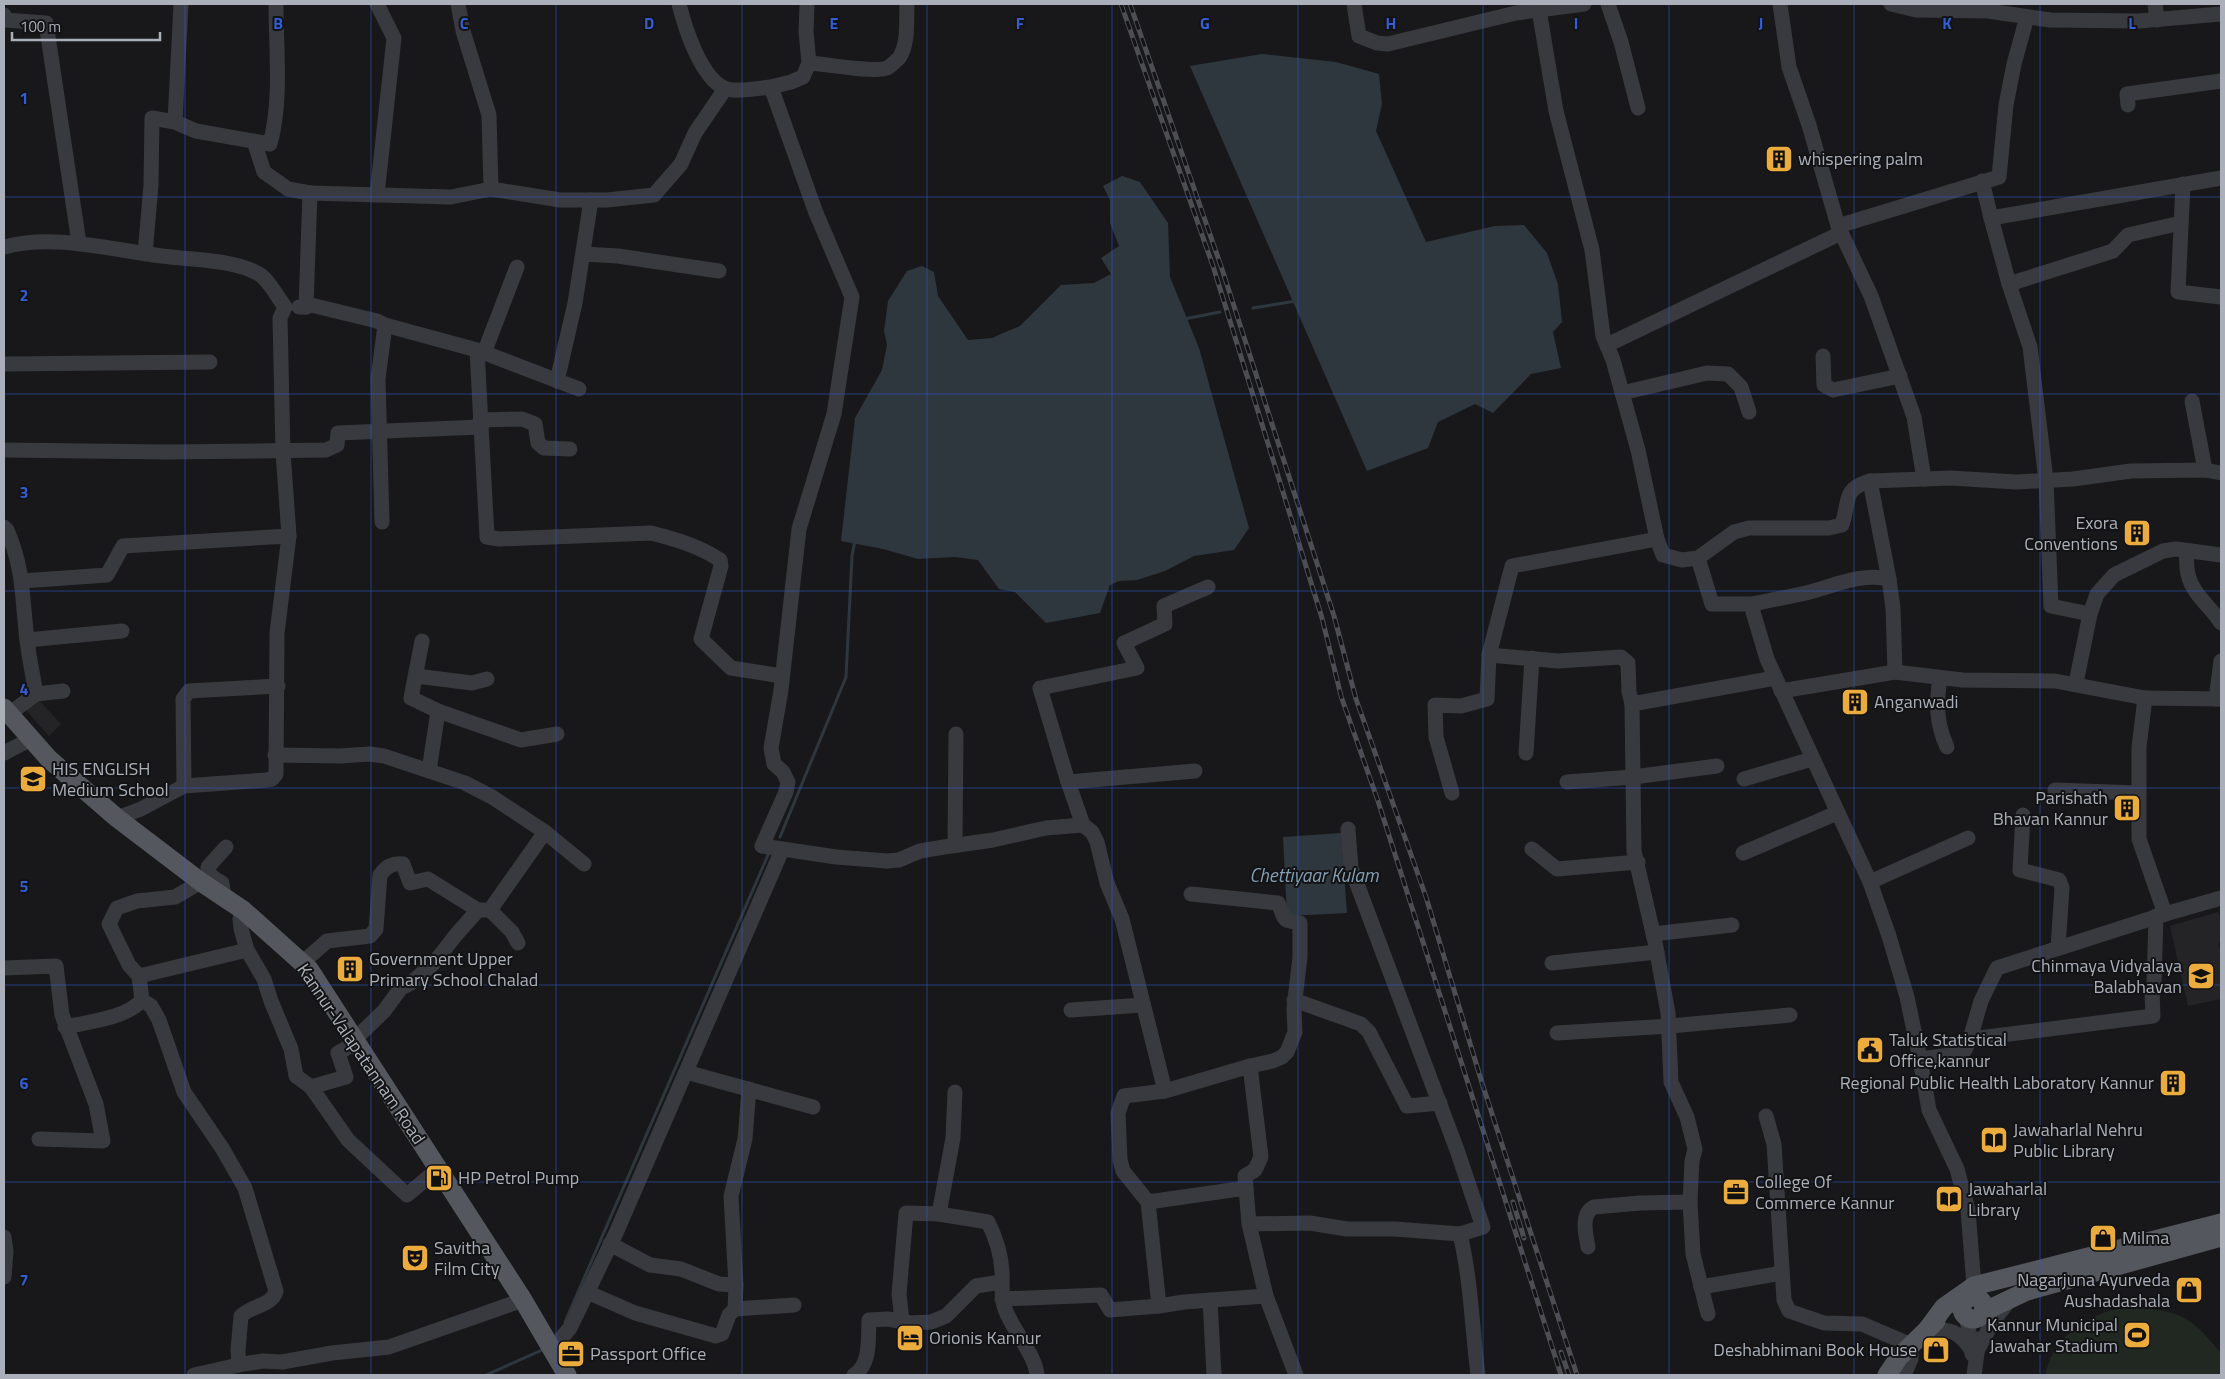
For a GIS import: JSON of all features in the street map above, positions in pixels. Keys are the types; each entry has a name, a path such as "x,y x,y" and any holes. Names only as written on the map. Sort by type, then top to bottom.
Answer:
{"main road":[{"name":"Kannur-Valapatannam Road","path":"7,711 49,759 117,818 200,882 243,910 308,969 523,1300 567,1375"},
{"path":"1927,1330 1942,1326 1972,1305 2003,1279 2107,1250 2221,1223"},
{"path":"1887,1375 1899,1357 1927,1330 1944,1307 1972,1305 2012,1298 2027,1291 2074,1276 2221,1238"}],"street":[{"path":"175,122 181,4"},
{"path":"145,254 151,185 152,118 175,122 196,131 270,144 275,127 276,4"},
{"path":"377,4 394,38 378,195"},
{"path":"458,4 463,31 489,115 491,189"},
{"path":"679,4 684,26 696,55 715,82 725,89 771,87 802,77 809,63 806,32 807,4"},
{"path":"809,63 869,69 885,68 891,65 900,57 905,39 907,4"},
{"path":"1354,4 1359,36 1376,43 1388,44 1504,10 1584,4"},
{"path":"1608,4 1621,42 1638,108"},
{"path":"1780,4 1789,66 1810,125 1840,229 1871,296 1914,417 1924,479"},
{"path":"1890,4 1916,10 1988,11 2050,20 2157,20 2221,14"},
{"path":"2155,4 2157,20"},
{"path":"1539,7 1556,111 1592,250 1602,336 1613,360 1638,450 1657,539 1663,555 1682,560 1698,558 1734,532 1748,528 1829,528 1842,525 1849,494 1857,484 1870,481 1951,478 2016,482 2073,479 2131,471 2205,470 2221,473"},
{"path":"4,15 5,20 46,23 79,242"},
{"path":"1606,345 1840,229 1999,177 2006,106 2014,64 2027,17"},
{"path":"2128,105 2126,94 2221,81"},
{"path":"771,87 816,213 852,297 834,414 799,529 782,676 771,748 774,764 783,772 788,782 782,802 762,846 887,862 899,860 920,852 954,845 993,840 1046,828 1083,824"},
{"path":"254,142 264,172 288,189 310,193 451,197 491,189 560,200 591,200 654,195 681,164 695,133 725,89"},
{"path":"1991,218 2221,178"},
{"path":"1982,181 2009,284 2030,347 2046,480 2051,606 2090,614"},
{"path":"2183,184 2178,292 2221,297"},
{"path":"306,307 310,193"},
{"path":"557,381 575,303 591,200"},
{"path":"2009,284 2114,251 2128,235 2181,223"},
{"path":"4,247 16,243 79,242 145,254 241,266 261,276 285,307"},
{"path":"583,254 618,256 719,271"},
{"path":"517,267 480,352 480,423 487,536 499,539 651,534 675,540 709,553 720,560 721,566 701,639 731,668 782,676"},
{"path":"285,307 306,307 312,305 377,321 385,325 480,352 579,389"},
{"path":"117,818 141,809 184,786 272,778 276,774 277,633 289,536 283,452 280,318 285,307"},
{"path":"382,522 378,379 385,325"},
{"path":"1823,356 1824,385 1833,390 1900,376"},
{"path":"4,364 210,362"},
{"path":"1622,393 1706,373 1728,374 1741,387 1749,412"},
{"path":"2192,401 2205,470"},
{"path":"4,450 283,452 326,450 336,444 338,432 404,431 522,419 535,424 538,443 544,448 570,448"},
{"path":"1870,481 1893,608 1895,672"},
{"path":"4,527 16,552 22,581 27,640 36,694"},
{"path":"22,581 107,575 123,546 289,536"},
{"path":"1452,793 1436,737 1435,705 1462,706 1487,699 1488,655 1512,566 1657,539"},
{"path":"2186,550 2188,576 2198,596 2221,623"},
{"path":"2076,683 2090,614 2097,594 2114,574 2163,551 2186,550 2221,555"},
{"path":"1698,558 1712,604 1753,604 1806,593 1850,581 1880,577 1888,579"},
{"path":"1165,1092 1122,919 1107,883 1097,842 1092,832 1083,824 1068,782 1040,688 1137,668 1124,643 1165,624 1164,606 1208,587"},
{"path":"1753,604 1753,612 1764,650 1778,684 1836,813 1870,882 1889,936 1907,997 1929,1110 1957,1169 1968,1210 1975,1350 1973,1375"},
{"path":"27,640 122,631"},
{"path":"422,641 412,698 438,711 521,740 556,734"},
{"path":"1488,655 1558,661 1621,657 1628,663 1628,692 1632,704 1634,852 1638,862 1657,952 1670,1026 1672,1082 1687,1117 1695,1149 1692,1161 1690,1202 1693,1254 1708,1314"},
{"path":"1526,753 1532,658"},
{"path":"1632,704 1778,684 1895,672 1940,678 2055,680 2145,698 2219,699 2221,661"},
{"path":"416,676 472,683 487,679"},
{"path":"1940,678 1936,702 1939,730 1947,747"},
{"path":"184,786 182,699 189,691 278,686"},
{"path":"7,711 36,694 63,691"},
{"path":"1970,1039 2153,1016 2152,990 2160,915 2139,839 2139,747 2145,698"},
{"path":"429,771 438,711"},
{"path":"954,845 956,734"},
{"path":"4,753 31,739"},
{"path":"275,756 369,754 384,756 465,783 492,797 545,832 584,864"},
{"path":"1744,779 1812,759"},
{"path":"1568,782 1633,777 1717,766"},
{"path":"1068,782 1195,771"},
{"path":"2055,790 2140,793"},
{"path":"1744,853 1836,813"},
{"path":"2023,815 2020,870 2058,880 2062,888 2058,948"},
{"path":"1249,1224 1310,1223 1347,1229 1395,1229 1460,1234 1483,1227 1440,1103 1351,868 1348,829"},
{"path":"311,1087 346,1076 338,1053 355,1041 384,1011 401,988 411,983 434,963 455,936 484,910 545,832"},
{"path":"1870,882 1968,838"},
{"path":"224,898 222,883 212,878 208,872 208,866 226,847"},
{"path":"1532,849 1557,869 1638,862"},
{"path":"552,1349 570,1328 588,1292 782,850"},
{"path":"302,963 327,941 370,936 376,929 380,875 385,868 393,863 403,864 410,883 428,879 484,910 512,932 518,943"},
{"path":"200,882 175,898 137,901 117,908 109,924 129,965 139,976 142,1000 151,1006 159,1020 184,1092 222,1148 245,1188 276,1291 270,1301 246,1310 241,1316 238,1350 239,1365"},
{"path":"1159,1306 1148,1202 1124,1171 1120,1160 1118,1112 1124,1096 1165,1092 1250,1066 1274,1062 1287,1052 1295,1032 1294,1000 1300,957 1300,923 1286,921 1282,918 1278,903 1191,894"},
{"path":"1920,1059 1959,1054 1965,1050 1981,1001 1997,968 2160,915 2221,898"},
{"path":"243,910 240,919 247,950 264,979 291,1049 296,1076 311,1087 348,1140 406,1195 438,1169"},
{"path":"1653,934 1732,925"},
{"path":"139,976 247,950"},
{"path":"1552,963 1657,952"},
{"path":"4,968 56,966 62,1015 96,1104 103,1141 39,1139"},
{"path":"66,1027 108,1018 130,1010 142,1000"},
{"path":"1294,1000 1361,1024 1369,1032 1407,1106 1440,1103"},
{"path":"1071,1010 1143,1005"},
{"path":"1557,1033 1670,1026 1790,1015"},
{"path":"1250,1066 1261,1156 1255,1170 1245,1176 1249,1224 1266,1296 1296,1375"},
{"path":"686,1072 813,1107"},
{"path":"735,1310 736,1285 731,1196 745,1139 749,1089"},
{"path":"939,1214 953,1138 955,1092"},
{"path":"1766,1116 1774,1144 1784,1300 1789,1311 1824,1322 1862,1324 1911,1344 1911,1359 1904,1375"},
{"path":"1148,1202 1246,1188"},
{"path":"1588,1247 1585,1218 1589,1210 1594,1207 1640,1203 1690,1202"},
{"path":"902,1321 899,1294 906,1213 939,1214 988,1222 1001,1262 1002,1299 1016,1335 1033,1360 1038,1375"},
{"path":"1460,1234 1470,1288 1471,1320 1478,1375"},
{"path":"4,1237 6,1251 4,1277"},
{"path":"610,1244 650,1265 681,1270 719,1284 736,1285"},
{"path":"1701,1287 1782,1273"},
{"path":"854,1375 860,1372 867,1354 869,1320 888,1319 931,1322 946,1316 976,1286 1001,1282"},
{"path":"588,1292 635,1313 716,1336 722,1334 729,1315 735,1310 794,1305"},
{"path":"1002,1299 1101,1295 1110,1310 1266,1296"},
{"path":"1975,1350 1993,1321 2012,1298"},
{"path":"194,1375 263,1362 284,1369 332,1353 389,1347 523,1300"},
{"path":"1210,1300 1214,1375"},
{"path":"1927,1330 1956,1332 1975,1350"}],"shaded area":[{"path":"37,698 61,724 49,736 24,708"},
{"name":"Chinmaya Vidyalaya Balabhavan","path":"2218,912 2221,920 2221,942 2218,944 2221,952 2221,999 2188,1006 2170,926"},
{"name":"Kannur Municipal Jawahar Stadium","path":"2141,1308 2178,1315 2195,1325 2221,1353 2221,1375 2045,1375 2050,1358 2057,1346 2077,1327 2093,1317 2109,1311"}],"water":[{"path":"1262,54 1336,62 1379,74 1382,104 1376,131 1426,242 1495,226 1524,225 1547,253 1558,284 1562,322 1553,332 1561,368 1531,374 1493,413 1475,404 1438,422 1428,448 1367,471 1190,66"},
{"path":"1122,176 1140,182 1168,223 1170,277 1199,348 1249,528 1234,550 1194,556 1165,571 1137,580 1119,581 1110,585 1100,613 1046,623 1015,592 999,589 978,560 955,557 918,559 883,549 841,541 855,418 882,370 887,345 884,331 888,301 907,271 922,266 934,272 938,296 968,340 992,338 1020,326 1061,285 1094,283 1111,274 1101,258 1119,246 1110,223 1110,200 1103,186"},
{"name":"Chettiyaar Kulam","path":"1341,833 1347,913 1287,916 1283,837"}],"waterway":[{"path":"1253,308 1296,301"},
{"path":"1184,319 1220,312"},
{"path":"780,837 846,677 852,556 855,540"},
{"path":"565,1322 768,855"},
{"path":"486,1375 544,1348"}],"railway":[{"path":"1121,4 1213,266 1322,618 1341,696 1378,801 1561,1375"},
{"path":"1130,4 1222,269 1334,616 1356,699 1426,897 1482,1083 1577,1375"},
{"path":"1513,1202 1524,1238"},
{"path":"1561,1352 1569,1375"}],"place":[{"name":"whispering palm","path":"1779,159"},
{"name":"Exora Conventions","path":"2137,533"},
{"name":"Anganwadi","path":"1855,702"},
{"name":"HIS ENGLISH Medium School","path":"33,779"},
{"name":"Parishath Bhavan Kannur","path":"2127,808"},
{"name":"Government Upper Primary School Chalad","path":"350,969"},
{"name":"Chinmaya Vidyalaya Balabhavan","path":"2201,976"},
{"name":"Taluk Statistical Office,kannur","path":"1870,1050"},
{"name":"Regional Public Health Laboratory Kannur","path":"2173,1083"},
{"name":"Jawaharlal Nehru Public Library","path":"1994,1140"},
{"name":"HP Petrol Pump","path":"439,1178"},
{"name":"College Of Commerce Kannur","path":"1736,1192"},
{"name":"Jawaharlal Library","path":"1949,1199"},
{"name":"Milma","path":"2103,1238"},
{"name":"Savitha Film City","path":"415,1258"},
{"name":"Nagarjuna Ayurveda Aushadashala","path":"2189,1290"},
{"name":"Kannur Municipal Jawahar Stadium","path":"2137,1335"},
{"name":"Orionis Kannur","path":"910,1338"},
{"name":"Deshabhimani Book House","path":"1936,1350"},
{"name":"Passport Office","path":"571,1354"}]}
